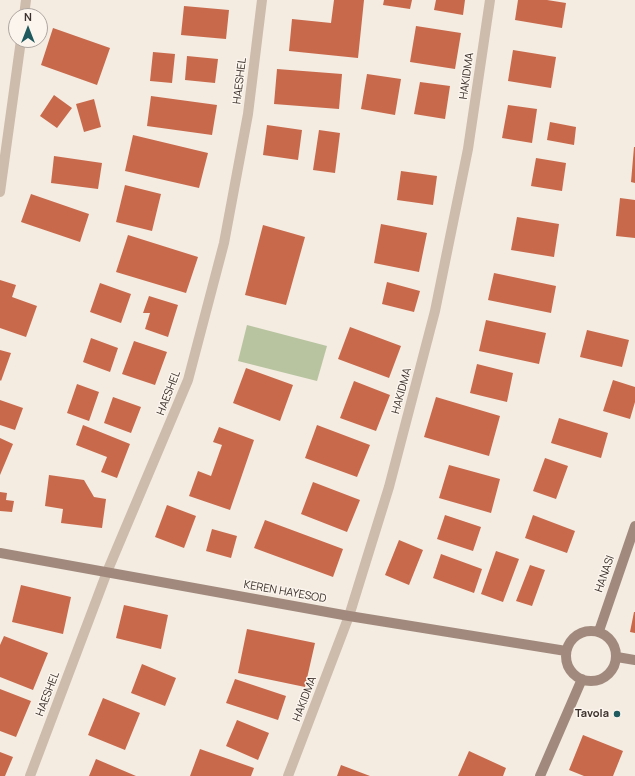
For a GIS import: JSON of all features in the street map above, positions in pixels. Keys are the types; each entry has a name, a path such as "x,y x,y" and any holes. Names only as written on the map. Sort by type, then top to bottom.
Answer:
{"street":[{"name":"HAESHEL","path":"30,776 107,572 188,380 224,243 248,114 262,0"},
{"name":"HAKIDMA","path":"288,776 349,616 389,487 435,311 468,149 490,0"},
{"path":"0,192 20,48"},
{"name":"HANASI","path":"598,631 635,526"},
{"name":"KEREN HAYESOD","path":"0,553 349,616 566,651"},
{"path":"590,630 598,631 606,634 612,640 616,648 617,657 613,669 608,676 595,681 582,679 569,669 566,660 568,644 581,632 590,630"},
{"path":"617,657 635,660"},
{"path":"540,776 582,679"}],"green space":[{"path":"247,325 327,346 317,381 238,361"}],"building":[{"path":"334,0 364,0 358,58 289,51 292,19 331,23"},
{"path":"384,0 412,0 410,9 383,5"},
{"path":"436,0 465,0 463,15 434,10"},
{"path":"518,0 547,0 566,3 562,28 515,20"},
{"path":"184,6 229,10 226,39 181,35"},
{"path":"416,26 461,33 455,69 410,62"},
{"path":"53,28 110,48 97,85 41,65 47,48 48,48"},
{"path":"513,50 556,57 551,88 508,81"},
{"path":"153,52 175,54 172,83 150,81"},
{"path":"187,56 218,59 215,83 185,80"},
{"path":"277,69 342,74 339,109 274,104"},
{"path":"367,74 401,79 395,115 361,109"},
{"path":"420,82 450,86 445,119 414,114"},
{"path":"54,95 72,108 57,128 40,116"},
{"path":"151,96 217,105 212,135 147,126"},
{"path":"94,99 101,127 84,132 76,104"},
{"path":"508,105 537,109 532,143 502,138"},
{"path":"550,122 576,127 574,145 547,140"},
{"path":"267,125 302,130 298,160 263,155"},
{"path":"319,130 340,133 335,173 313,170"},
{"path":"133,135 208,153 199,188 125,171"},
{"path":"635,147 635,183 631,182"},
{"path":"54,156 102,163 98,189 51,183"},
{"path":"536,158 566,163 562,191 531,186"},
{"path":"401,171 437,176 433,205 397,200"},
{"path":"125,185 161,194 152,231 116,222"},
{"path":"31,194 89,214 80,242 21,222"},
{"path":"620,198 635,200 635,238 616,236"},
{"path":"517,217 559,224 554,257 511,250"},
{"path":"381,224 427,233 419,272 374,263"},
{"path":"263,225 305,237 286,305 245,295"},
{"path":"128,235 198,257 186,293 116,272"},
{"path":"494,273 556,286 551,313 488,300"},
{"path":"0,280 16,285 12,297 37,306 26,337 0,328"},
{"path":"387,282 420,291 414,312 382,304"},
{"path":"100,283 131,294 121,323 90,312"},
{"path":"149,296 178,305 168,337 145,329 150,313 143,313"},
{"path":"486,320 546,333 539,364 479,351"},
{"path":"350,327 401,346 389,378 338,359"},
{"path":"587,330 629,340 622,367 580,357"},
{"path":"91,338 118,348 110,372 83,362"},
{"path":"134,341 167,352 155,385 122,374"},
{"path":"0,350 11,353 1,381 0,380"},
{"path":"477,364 513,373 507,402 470,393"},
{"path":"246,368 293,385 280,421 233,403"},
{"path":"613,380 635,387 635,402 630,419 603,411"},
{"path":"354,381 390,395 376,431 340,418"},
{"path":"77,384 99,392 89,421 67,413"},
{"path":"113,397 141,407 131,433 104,423"},
{"path":"436,397 500,416 489,456 424,437"},
{"path":"0,400 23,408 15,430 0,425"},
{"path":"559,418 608,433 601,458 551,443"},
{"path":"83,425 130,444 117,478 101,472 107,457 76,445"},
{"path":"317,425 370,445 357,477 305,458"},
{"path":"219,427 254,440 230,510 189,496 198,471 211,476 222,445 213,442"},
{"path":"0,438 13,444 0,475"},
{"path":"545,458 568,466 556,499 533,491"},
{"path":"449,465 500,479 491,513 439,498"},
{"path":"49,475 84,480 94,497 106,499 102,528 61,523 63,509 45,506"},
{"path":"313,482 360,500 347,532 301,514"},
{"path":"0,492 7,493 6,500 14,501 12,512 0,511"},
{"path":"167,505 196,516 184,548 155,537"},
{"path":"445,515 481,527 473,551 437,539"},
{"path":"533,515 575,531 567,553 525,538"},
{"path":"265,520 343,549 333,577 254,548"},
{"path":"212,529 237,536 231,558 206,551"},
{"path":"399,540 423,550 409,585 385,575"},
{"path":"496,551 519,559 503,602 481,594"},
{"path":"441,554 482,569 474,593 433,578"},
{"path":"530,565 545,570 532,606 516,601"},
{"path":"21,585 71,597 63,634 12,622"},
{"path":"124,605 168,615 161,649 116,638"},
{"path":"635,612 635,633 630,632"},
{"path":"247,629 315,643 305,687 238,673"},
{"path":"4,636 48,653 33,690 0,677 0,645"},
{"path":"142,664 176,678 165,706 131,693"},
{"path":"235,679 286,696 278,720 226,703"},
{"path":"0,689 31,701 16,737 0,731"},
{"path":"103,698 140,713 125,750 88,735"},
{"path":"237,720 269,733 258,760 226,746"},
{"path":"583,735 623,751 613,776 584,776 569,770"},
{"path":"200,749 254,768 251,776 190,776"},
{"path":"469,751 506,768 503,776 458,776"},
{"path":"0,752 13,757 5,776 0,776"},
{"path":"96,759 136,776 89,776"},
{"path":"341,765 370,776 337,776"}],"place":[{"name":"Tavola","path":"617,714"}]}
